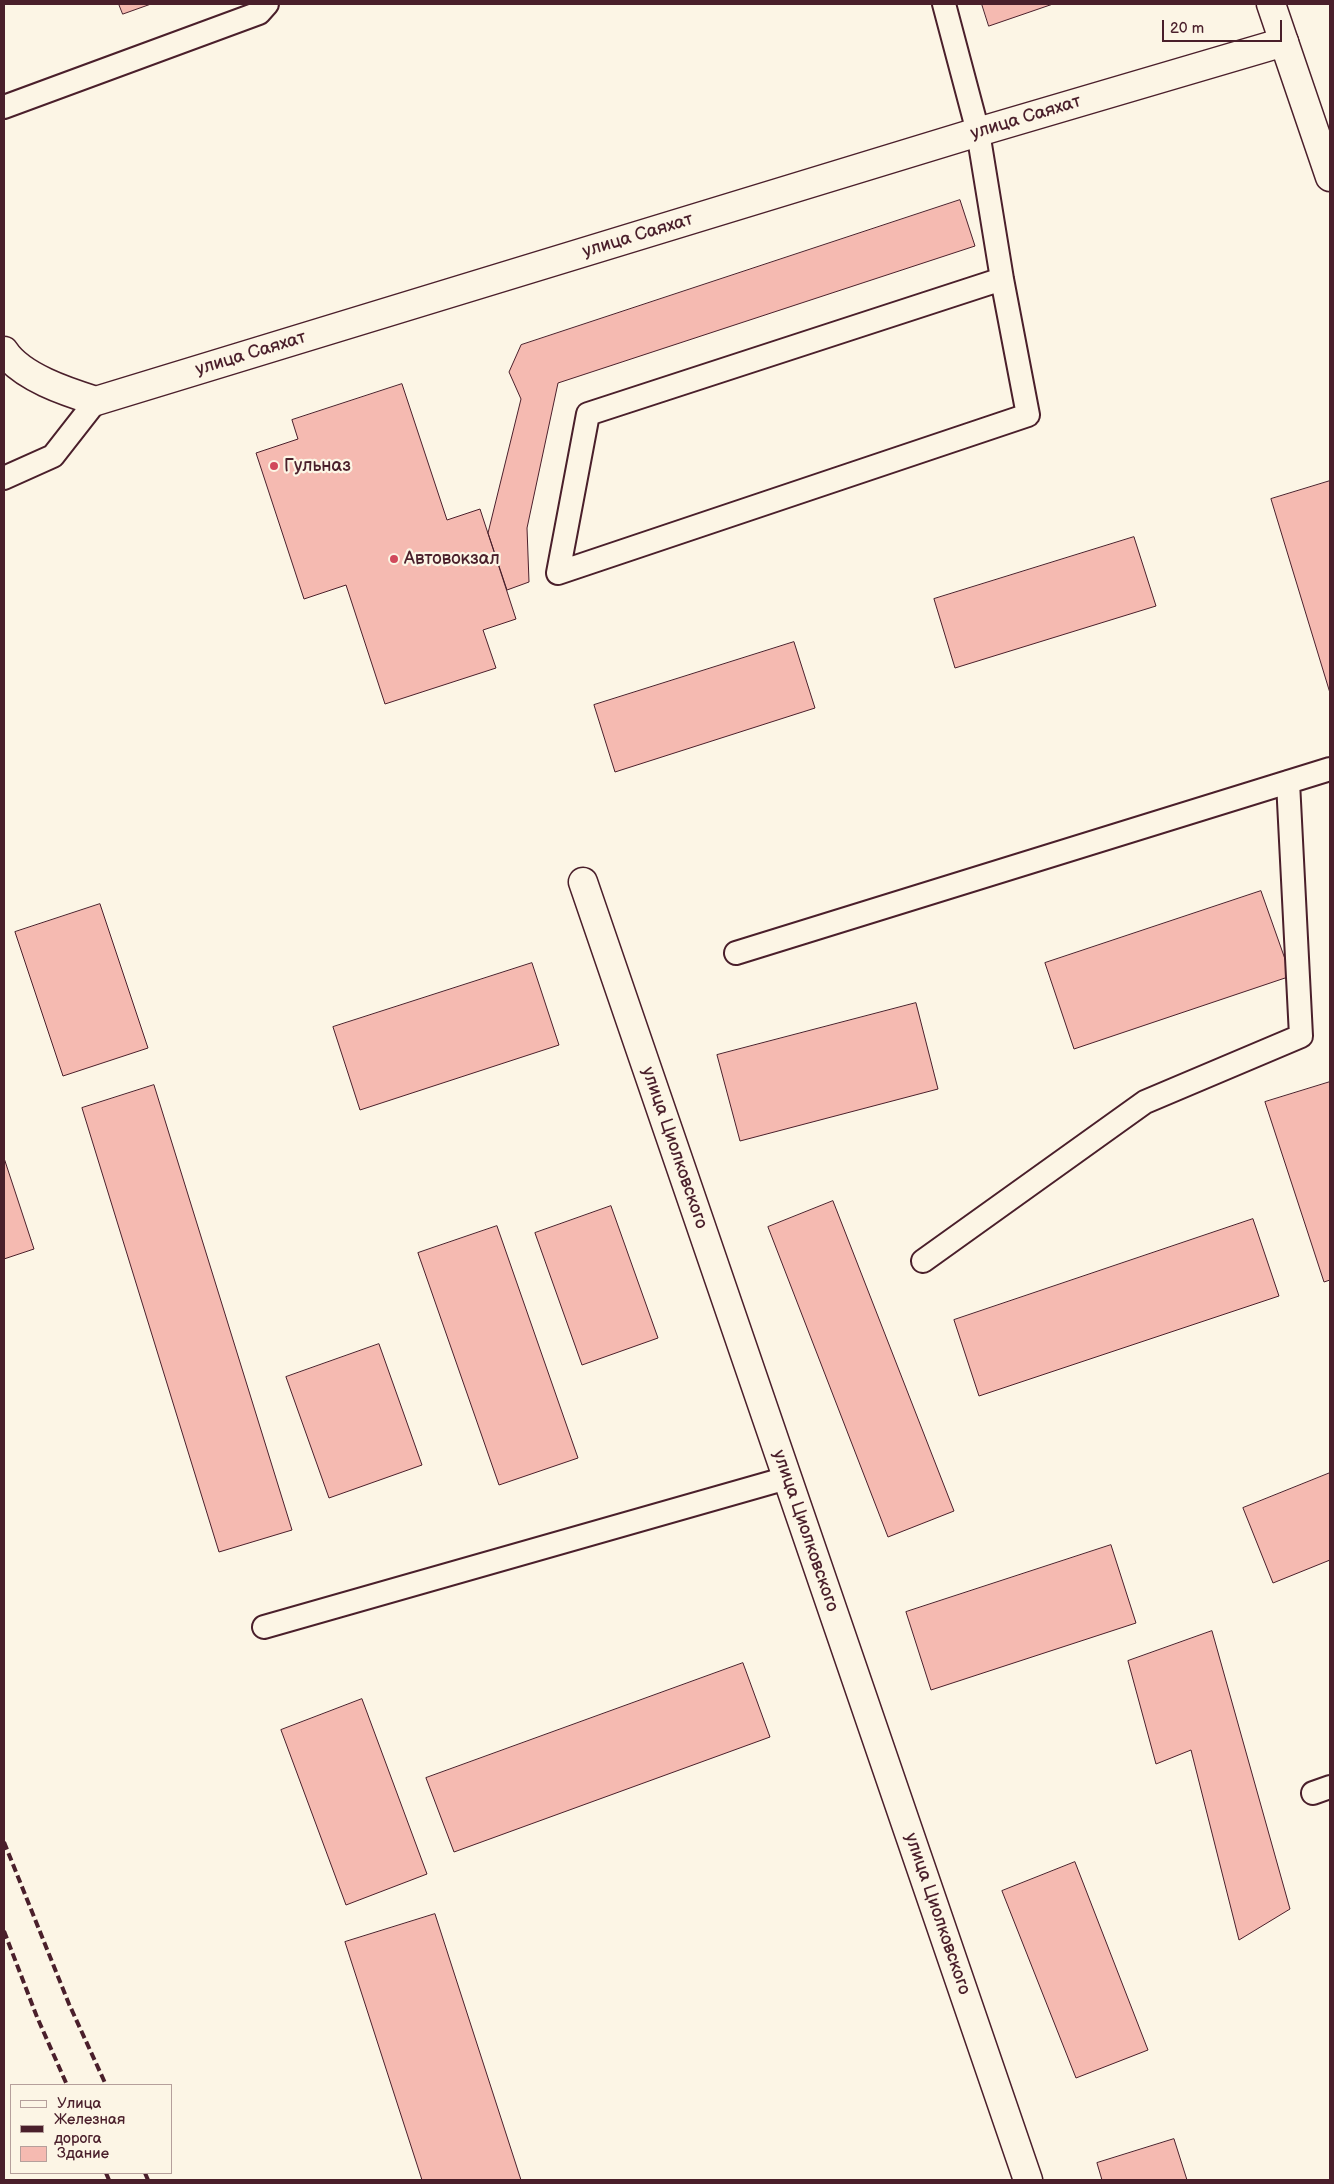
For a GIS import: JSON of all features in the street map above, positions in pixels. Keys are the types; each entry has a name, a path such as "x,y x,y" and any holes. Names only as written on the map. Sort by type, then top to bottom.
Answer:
{"street":[{"path":"1271,4 1330,177"},
{"name":"улица Саяхат","path":"96,401 978,132 1284,42"},
{"path":"4,351 10,361 55,388 96,401"},
{"name":"улица Циолковского","path":"582,882 1028,2180"}],"lane":[{"path":"4,107 259,13 267,4"},
{"path":"944,4 978,132 1002,279 1028,415 558,574 588,414 1002,279"},
{"path":"4,478 54,456 96,401"},
{"path":"736,952 1330,769"},
{"path":"923,1261 1145,1102 1301,1036 1288,782"},
{"path":"264,1627 787,1478"}],"building":[{"path":"119,4 151,4 123,14"},
{"path":"982,4 1053,4 989,26"},
{"path":"960,200 975,246 558,383 527,528 529,582 507,590 488,533 521,399 509,372 521,345"},
{"name":"Автовокзал","path":"402,384 447,520 480,509 516,619 483,630 496,668 385,704 346,585 304,599 256,453 298,439 292,420"},
{"path":"1330,481 1330,693 1271,499"},
{"path":"1134,537 1156,606 955,668 934,599"},
{"path":"794,642 815,708 615,772 594,705"},
{"path":"1261,891 1291,976 1074,1049 1045,963"},
{"path":"100,904 148,1048 63,1076 15,932"},
{"path":"532,963 559,1045 360,1110 333,1027"},
{"path":"916,1003 938,1089 740,1141 717,1055"},
{"path":"1330,1082 1330,1280 1324,1282 1265,1102"},
{"path":"154,1085 292,1530 219,1552 82,1108"},
{"path":"4,1158 34,1249 4,1259"},
{"path":"833,1201 954,1511 888,1537 768,1227"},
{"path":"611,1206 658,1338 582,1365 535,1233"},
{"path":"1253,1219 1279,1296 979,1396 954,1320"},
{"path":"497,1226 578,1458 499,1485 418,1253"},
{"path":"379,1344 422,1465 329,1498 286,1377"},
{"path":"1330,1473 1330,1560 1273,1583 1243,1508"},
{"path":"1111,1545 1136,1623 931,1690 906,1612"},
{"path":"1212,1631 1290,1909 1239,1940 1191,1750 1156,1764 1128,1661"},
{"path":"743,1663 770,1737 454,1852 426,1778"},
{"path":"362,1699 427,1874 346,1905 281,1730"},
{"path":"1075,1862 1148,2050 1076,2078 1002,1891"},
{"path":"435,1914 521,2180 422,2180 345,1942"},
{"path":"1174,2139 1187,2180 1102,2180 1097,2163"}],"railway":[{"path":"4,1842 69,2004 106,2084"},
{"path":"4,1931 37,2017 67,2084"},
{"path":"106,2174 109,2180"},
{"path":"145,2174 148,2180"}],"place":[{"name":"Гульназ","path":"274,466"},
{"name":"Автовокзал","path":"394,559"}]}
